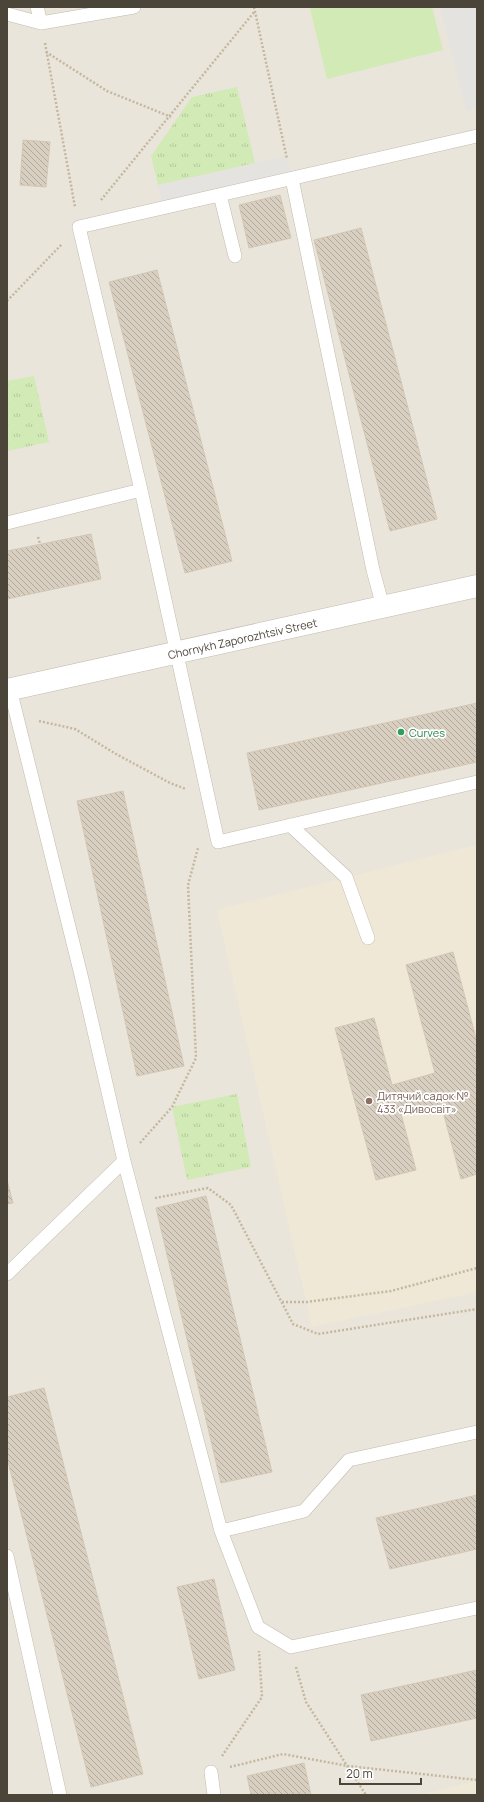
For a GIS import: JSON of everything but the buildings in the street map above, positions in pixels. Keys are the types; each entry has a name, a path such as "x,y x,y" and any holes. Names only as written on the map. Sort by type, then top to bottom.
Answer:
{"street":[{"name":"Chornykh Zaporozhtsiv Street","path":"8,690 477,586"}],"lane":[{"path":"38,7 41,24"},
{"path":"7,14 41,24 134,7"},
{"path":"477,136 79,227 141,490 218,842 477,782"},
{"path":"292,179 373,570 383,607"},
{"path":"220,195 235,256"},
{"path":"7,523 141,490"},
{"path":"8,690 17,716 81,975 124,1161 221,1531 258,1627 290,1647 477,1608"},
{"path":"290,825 346,877 368,938"},
{"path":"7,1274 124,1161"},
{"path":"221,1531 304,1511 349,1460 477,1432"},
{"path":"7,1556 60,1795"},
{"path":"210,1772 214,1795"}],"path":[{"path":"254,7 292,179"},
{"path":"7,301 79,227 171,117 255,11"},
{"path":"41,24 79,227"},
{"path":"46,52 107,91 171,117"},
{"path":"17,716 75,729 170,783 208,798"},
{"path":"124,1161 172,1107 196,1058 188,885 197,848 218,842"},
{"path":"135,1201 208,1188 231,1205 293,1324 318,1334 477,1309"},
{"path":"282,1302 307,1302 391,1291 477,1268"},
{"path":"210,1772 262,1697 258,1627"},
{"path":"290,1647 306,1702 366,1795"},
{"path":"210,1772 283,1754 348,1766 477,1780"}],"shaded area":[{"path":"7,7 477,7 477,586 7,690"},
{"path":"440,7 477,7 477,108 466,111"},
{"path":"287,156 292,179 163,208 158,185"},
{"path":"477,593 477,1795 7,1795 7,697"},
{"name":"Дитячий садок № 433 «Дивосвіт»","path":"477,845 477,1292 312,1327 217,910"},
{"path":"477,1781 477,1795 419,1795"}],"green space":[{"path":"432,7 443,50 327,79 310,8"},
{"path":"237,87 255,163 158,185 151,156 192,97"},
{"path":"34,376 49,442 7,451 7,381"},
{"path":"237,1094 251,1167 187,1180 172,1107"}],"place":[{"name":"Curves","path":"401,732"},
{"name":"Дитячий садок № 433 «Дивосвіт»","path":"369,1101"}]}
